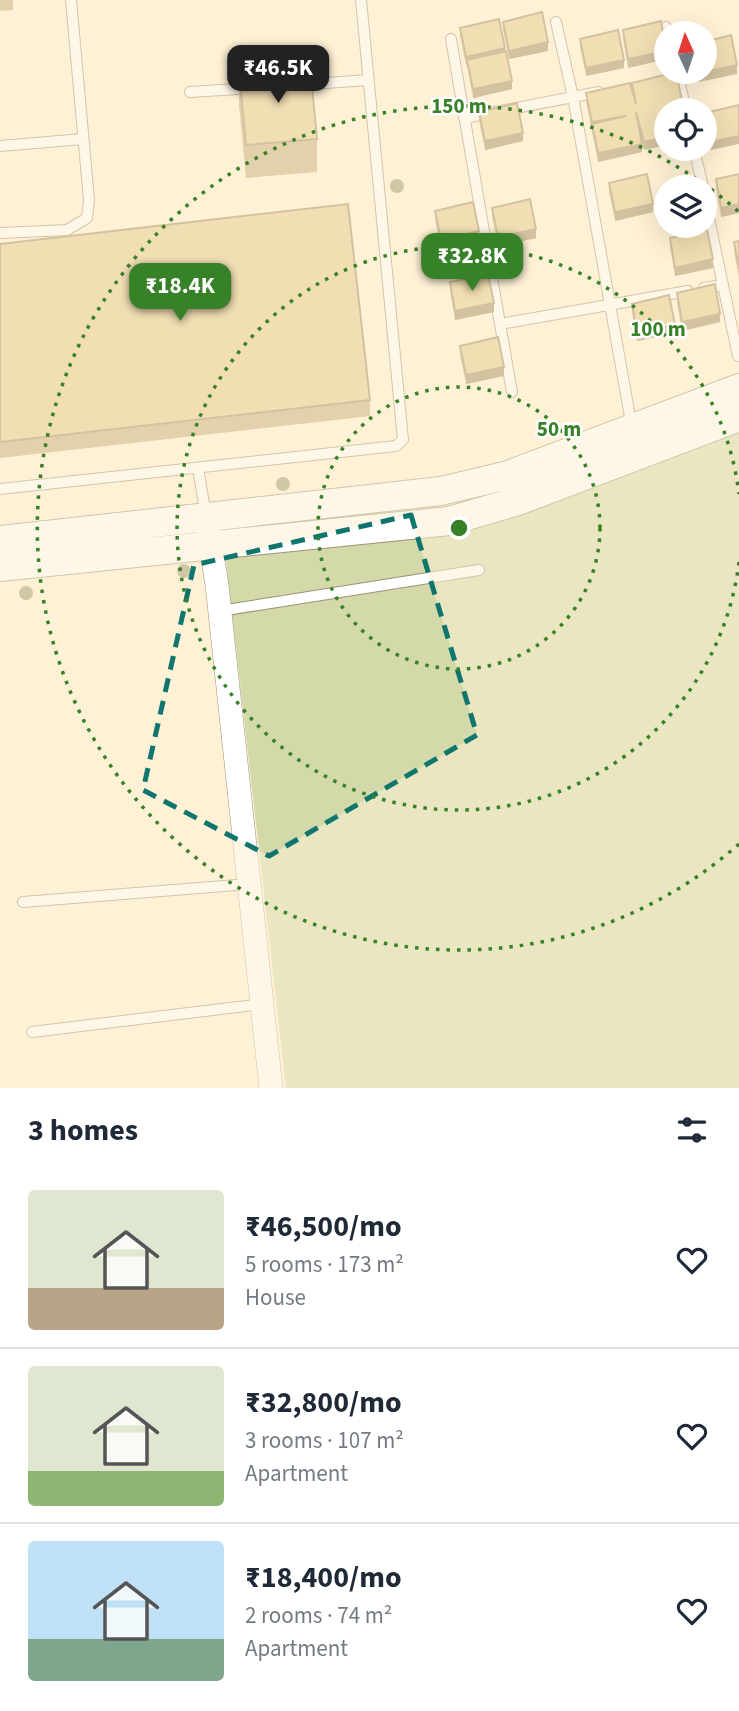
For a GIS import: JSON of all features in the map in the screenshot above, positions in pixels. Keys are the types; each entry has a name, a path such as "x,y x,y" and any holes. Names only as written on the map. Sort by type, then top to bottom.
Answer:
{"street":[{"path":"0,540 441,491 508,475 739,388"},
{"path":"0,567 449,520 519,501 739,417"},
{"path":"206,516 220,611 271,1088"}],"lane":[{"path":"0,233 67,230 87,218 89,200 71,0"},
{"path":"0,489 396,446 403,440 361,0"},
{"path":"556,22 573,97 632,428"},
{"path":"451,39 513,392"},
{"path":"286,86 368,80"},
{"path":"190,92 272,87"},
{"path":"464,118 612,89"},
{"path":"0,146 83,139"},
{"path":"713,238 738,356"},
{"path":"500,324 723,285"},
{"path":"198,467 206,516"},
{"path":"220,611 479,569"},
{"path":"23,902 249,884"},
{"path":"32,1032 262,1004"}],"highlighted area":[{"path":"411,515 477,735 269,856 143,790 194,565"}],"green space":[{"path":"739,427 739,1088 286,1088 225,551 456,528"}],"building":[{"path":"542,12 548,42 509,51 503,22"},
{"path":"499,19 505,48 466,57 460,28"},
{"path":"654,23 654,54 628,59 623,30"},
{"path":"618,30 624,60 586,68 580,39"},
{"path":"731,35 737,65 718,69 718,38"},
{"path":"506,51 512,81 473,89 467,60"},
{"path":"310,65 317,139 246,145 239,71"},
{"path":"654,78 654,84 679,84 681,98 654,98 654,140 644,142 636,112 642,144 598,153 592,124 626,116 592,122 586,93 630,83 636,104 632,83"},
{"path":"517,103 523,133 485,141 479,112"},
{"path":"739,105 739,136 717,141 717,110"},
{"path":"647,174 653,204 615,212 609,183"},
{"path":"739,174 739,204 721,208 717,179"},
{"path":"530,199 536,229 498,237 492,208"},
{"path":"473,202 479,231 441,240 435,211"},
{"path":"348,204 370,400 0,442 0,244"},
{"path":"670,238 709,238 713,259 675,268"},
{"path":"739,241 739,269 734,242"},
{"path":"488,274 494,303 455,311 450,282"},
{"path":"715,284 720,314 682,322 677,293"},
{"path":"669,295 675,325 637,333 632,304"},
{"path":"498,337 504,367 466,375 460,346"}]}
